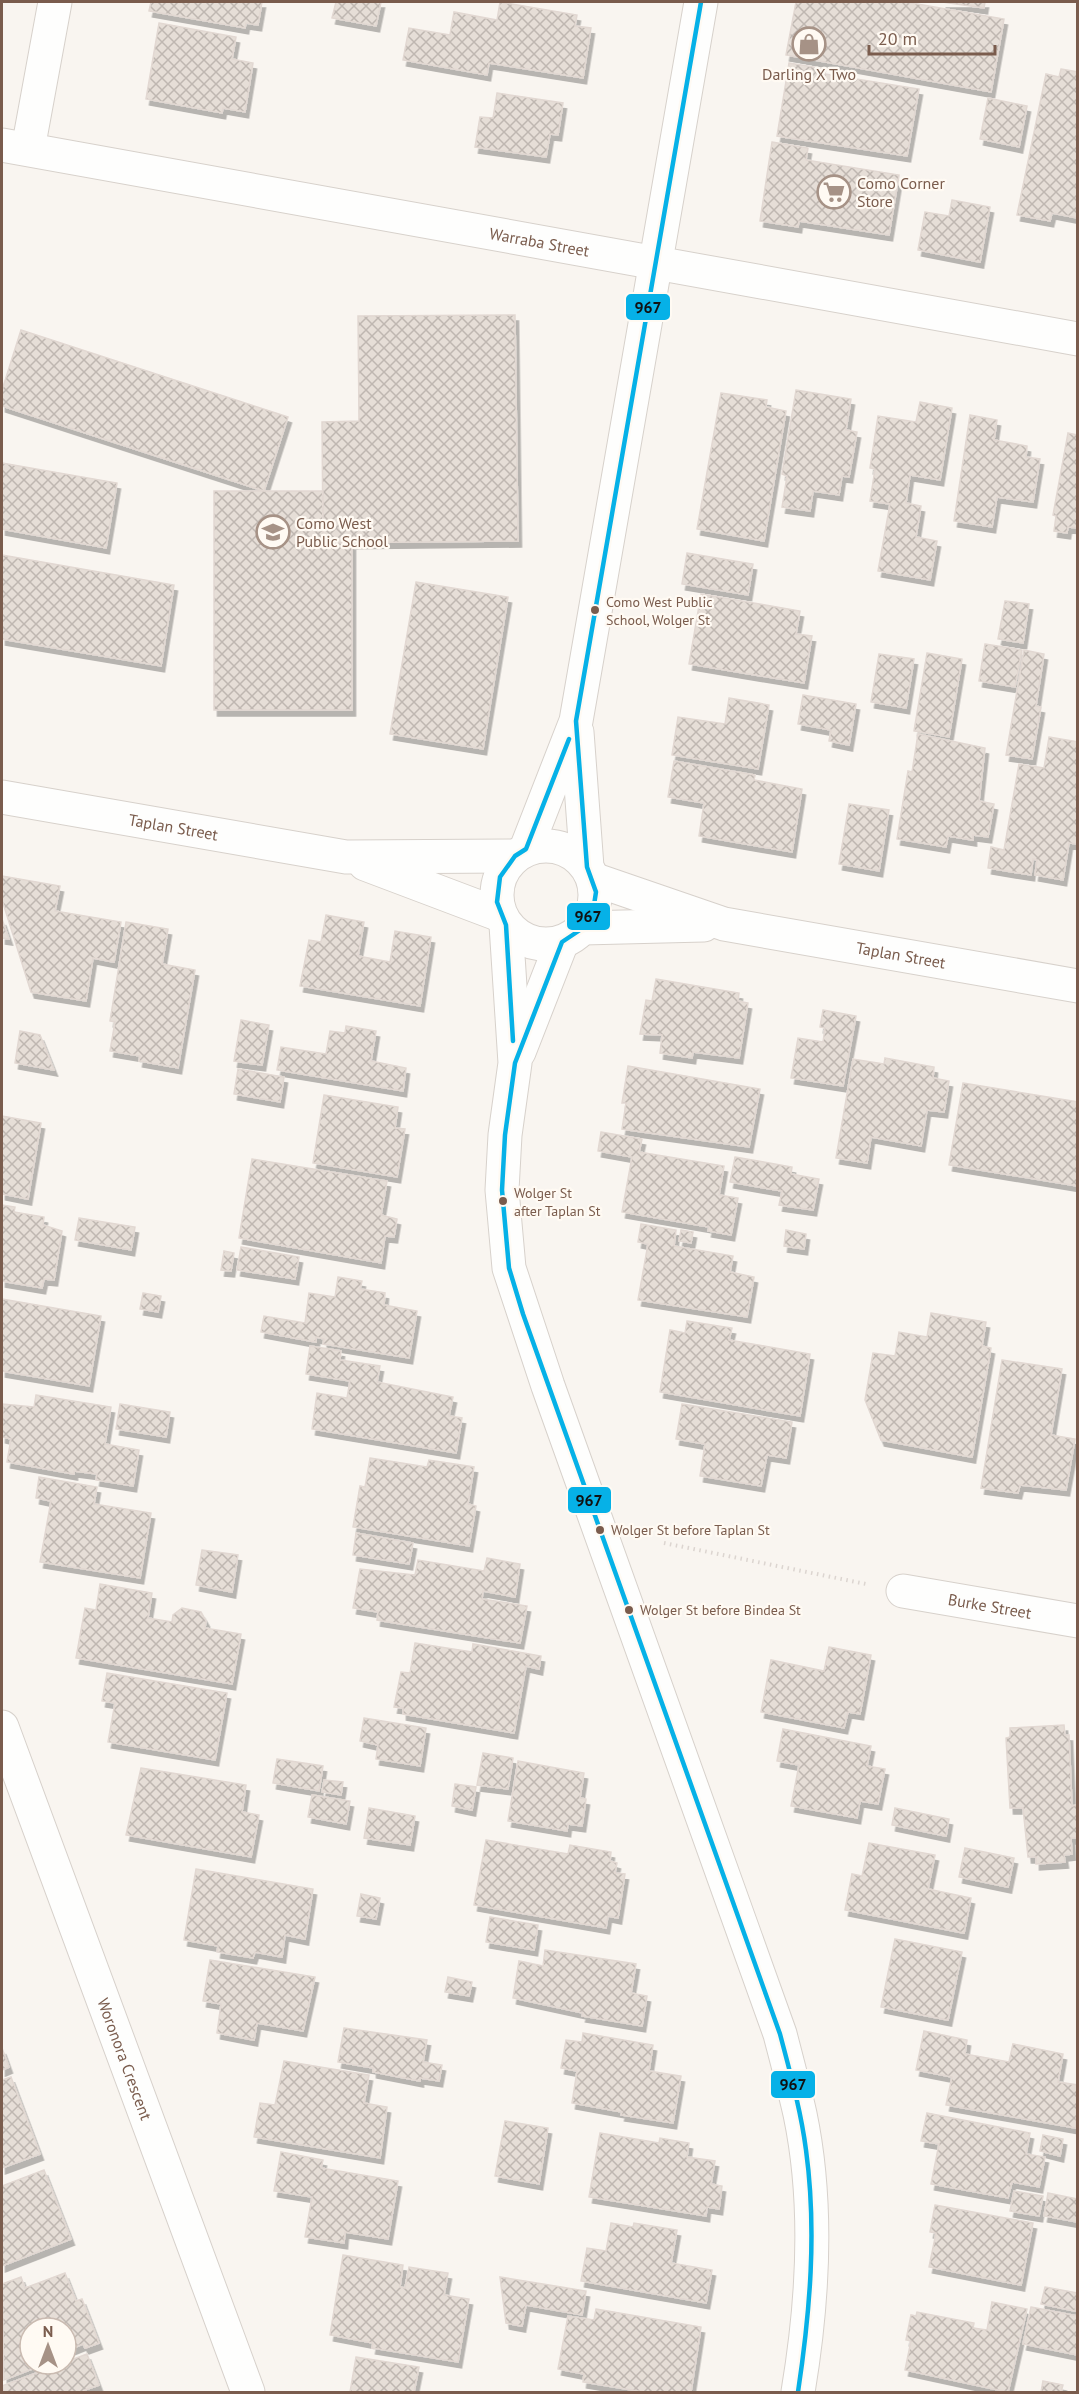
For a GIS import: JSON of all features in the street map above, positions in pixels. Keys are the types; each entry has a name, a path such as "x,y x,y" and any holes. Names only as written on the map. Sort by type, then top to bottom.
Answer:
{"street":[{"path":"15,147 55,2"},
{"path":"701,2 576,721 520,852 500,877 496,889 503,920 515,1063 505,1135 502,1190 509,1268 548,1386 780,2034 800,2116 810,2186 810,2297 798,2392"},
{"name":"Warraba Street","path":"15,147 1077,339"},
{"path":"515,1063 573,935 594,905 576,721"},
{"name":"Taplan Street","path":"2,797 346,856 520,852"},
{"path":"520,852 540,845 566,850 590,873"},
{"name":"Taplan Street","path":"346,856 503,920"},
{"name":"Taplan Street","path":"590,873 724,924 1077,986"},
{"path":"503,920 526,940 538,944 573,935"},
{"name":"Taplan Street","path":"573,935 724,924"},
{"name":"Burke Street","path":"903,1591 1077,1622"},
{"name":"Woronora Crescent","path":"2,1727 248,2392"}],"path":[{"path":"664,1543 903,1591"}],"building":[{"path":"151,2 262,2 258,25 246,23 245,28 149,11"},
{"path":"336,2 381,2 376,26 332,18"},
{"path":"500,2 577,15 575,26 591,28 583,78 489,63 487,75 403,60 409,28 450,35 454,12 497,20"},
{"path":"796,2 906,2 1004,19 991,92 786,55"},
{"path":"942,2 985,2 984,8"},
{"path":"159,23 236,37 232,59 253,63 245,112 223,108 222,113 146,99"},
{"path":"789,63 826,69 825,74 919,89 907,156 777,136"},
{"path":"1061,69 1078,72 1078,218 1052,213 1050,221 1017,215 1046,74 1059,77"},
{"path":"497,93 563,103 558,135 550,134 546,157 475,147 480,117 493,118"},
{"path":"988,98 1027,106 1019,147 980,139"},
{"path":"772,142 808,148 806,160 899,175 889,235 799,221 798,227 760,221"},
{"path":"952,200 990,207 980,262 918,250 925,212 949,216"},
{"path":"515,315 518,541 323,543 322,422 359,421 358,316"},
{"path":"21,330 288,417 264,491 2,406 2,390"},
{"path":"796,390 851,399 846,430 857,432 849,477 842,476 839,495 813,491 810,511 782,507 787,476 782,474"},
{"path":"721,393 767,400 766,407 786,411 764,541 697,529"},
{"path":"920,402 952,408 940,480 910,475 906,503 921,506 916,537 937,541 930,580 878,571 890,504 870,501 875,469 870,468 878,416 916,422"},
{"path":"970,415 997,420 994,440 1027,446 1026,457 1040,459 1033,502 997,497 992,527 954,521"},
{"path":"1068,433 1078,435 1078,528 1068,527 1067,533 1054,531 1056,516 1053,515"},
{"path":"2,463 117,483 106,548 2,529"},
{"path":"214,491 323,491 323,543 352,543 352,710 214,710"},
{"path":"687,553 753,564 748,595 682,584"},
{"path":"2,555 174,585 161,666 2,639"},
{"path":"416,582 508,597 483,749 390,734"},
{"path":"701,594 800,611 796,634 812,636 804,683 689,664"},
{"path":"1005,601 1029,604 1023,643 998,639"},
{"path":"985,644 1022,650 1015,687 979,681"},
{"path":"1024,650 1044,654 1036,706 1041,707 1032,759 1006,755"},
{"path":"927,653 962,659 949,737 914,731"},
{"path":"879,654 914,659 906,708 871,702"},
{"path":"803,695 856,704 849,745 829,741 831,730 798,724"},
{"path":"729,698 769,705 758,769 672,755 678,717 725,724"},
{"path":"918,734 985,748 979,801 994,804 988,837 973,835 973,840 948,836 946,847 897,839 908,771 912,772"},
{"path":"1049,737 1078,742 1078,844 1069,843 1063,880 1035,875 1037,860 1033,859 1031,875 988,868 991,847 1004,850 1019,764 1044,768"},
{"path":"674,761 755,775 754,780 802,789 792,852 699,836 704,803 668,797"},
{"path":"849,804 889,810 879,871 839,864"},
{"path":"2,876 60,886 55,911 121,922 114,962 93,958 86,1001 31,992 2,900"},
{"path":"326,915 364,922 358,956 390,962 395,931 431,937 420,1006 300,986 309,940 321,942"},
{"path":"2,919 9,939 2,938"},
{"path":"126,922 168,929 162,964 195,970 178,1068 139,1061 140,1056 110,1051 115,1022 110,1021"},
{"path":"656,979 739,993 738,1001 748,1003 739,1058 693,1052 692,1058 660,1053 662,1035 640,1034 646,1000 652,1001"},
{"path":"823,1010 856,1016 843,1086 791,1078 798,1038 823,1042 825,1028 820,1027"},
{"path":"241,1020 269,1025 262,1065 234,1061"},
{"path":"346,1026 376,1031 371,1061 406,1068 403,1091 277,1070 281,1047 326,1054 330,1031 345,1033"},
{"path":"20,1031 40,1035 54,1070 15,1063"},
{"path":"885,1058 934,1067 933,1078 949,1081 944,1112 927,1110 921,1146 871,1137 867,1163 836,1158 853,1059 884,1064"},
{"path":"628,1066 760,1089 749,1147 622,1129 626,1103 622,1103"},
{"path":"238,1069 284,1077 280,1102 234,1094"},
{"path":"963,1083 1078,1102 1078,1186 949,1165"},
{"path":"324,1095 398,1107 395,1128 405,1129 397,1177 313,1163"},
{"path":"2,1116 41,1123 28,1199 2,1194"},
{"path":"601,1132 642,1139 639,1152 724,1166 719,1195 738,1198 731,1235 708,1231 709,1227 622,1212 632,1157 598,1151"},
{"path":"735,1157 792,1167 791,1174 819,1179 813,1210 779,1205 782,1191 730,1182"},
{"path":"252,1159 387,1181 381,1215 397,1219 394,1237 385,1236 381,1263 239,1238"},
{"path":"2,1205 15,1207 14,1212 44,1217 43,1225 62,1231 54,1280 44,1279 42,1288 2,1281"},
{"path":"79,1218 135,1227 131,1250 75,1240"},
{"path":"641,1224 676,1230 674,1246 733,1256 730,1272 754,1277 747,1317 638,1300 648,1244 638,1242"},
{"path":"681,1230 693,1232 691,1243 679,1241"},
{"path":"786,1230 806,1234 804,1249 784,1246"},
{"path":"241,1247 299,1257 295,1279 237,1270"},
{"path":"224,1251 234,1253 231,1271 221,1270"},
{"path":"338,1277 362,1281 360,1289 385,1293 384,1305 417,1311 409,1358 323,1344 324,1339 316,1337 316,1342 261,1332 264,1316 305,1323 309,1293 335,1297"},
{"path":"143,1293 161,1296 158,1312 140,1309"},
{"path":"2,1299 101,1316 89,1386 2,1371"},
{"path":"931,1313 986,1322 982,1346 991,1348 972,1457 881,1440 865,1400 873,1353 895,1356 899,1332 927,1337"},
{"path":"687,1321 732,1328 729,1340 810,1354 800,1416 660,1392 670,1330 685,1333"},
{"path":"310,1346 341,1351 340,1360 380,1366 377,1382 453,1397 449,1416 462,1418 456,1453 312,1429 317,1393 347,1398 350,1381 306,1374"},
{"path":"1002,1360 1062,1369 1051,1435 1075,1439 1066,1490 1020,1485 1018,1493 981,1488"},
{"path":"36,1395 111,1407 105,1444 139,1450 133,1486 96,1480 97,1474 74,1471 74,1474 7,1462 11,1439 2,1437 3,1404 34,1407"},
{"path":"120,1404 170,1412 166,1437 116,1429"},
{"path":"682,1404 792,1422 786,1458 767,1455 761,1486 700,1476 705,1444 676,1439"},
{"path":"370,1458 427,1467 429,1460 474,1467 468,1504 476,1506 469,1546 353,1527 360,1486 365,1487"},
{"path":"39,1477 97,1487 94,1504 151,1513 140,1578 40,1562 51,1501 36,1498"},
{"path":"356,1533 413,1543 409,1564 353,1555"},
{"path":"202,1550 238,1555 232,1592 196,1585"},
{"path":"487,1558 520,1564 515,1597 483,1591 482,1599 527,1606 520,1643 377,1620 378,1612 353,1608 360,1569 415,1575 418,1560 484,1571"},
{"path":"100,1584 152,1593 148,1618 172,1622 173,1615 182,1608 201,1612 206,1621 205,1628 241,1634 232,1684 76,1658 85,1608 96,1610"},
{"path":"415,1643 472,1652 473,1644 541,1656 539,1669 526,1666 514,1733 403,1714 403,1708 394,1707 401,1672 410,1673"},
{"path":"829,1647 871,1655 860,1714 848,1712 844,1728 761,1712 771,1660 824,1671"},
{"path":"107,1673 227,1693 215,1760 108,1742 115,1703 102,1701"},
{"path":"364,1718 426,1728 420,1766 376,1759 378,1745 360,1741"},
{"path":"1064,1725 1065,1735 1069,1735 1072,1806 1077,1805 1078,1771 1078,1838 1071,1838 1072,1854 1064,1855 1065,1862 1036,1864 1036,1857 1028,1857 1023,1808 1010,1808 1006,1738 1010,1737 1010,1728"},
{"path":"783,1729 871,1746 867,1766 885,1769 878,1804 860,1801 857,1818 791,1806 799,1765 777,1761"},
{"path":"483,1753 513,1758 508,1789 477,1785"},
{"path":"277,1759 323,1766 319,1791 273,1783"},
{"path":"518,1761 584,1773 580,1798 586,1799 582,1826 568,1824 567,1831 508,1821"},
{"path":"141,1768 246,1785 242,1812 259,1815 251,1857 126,1835"},
{"path":"324,1780 343,1782 341,1795 322,1792"},
{"path":"455,1784 476,1787 472,1810 452,1806"},
{"path":"312,1795 350,1801 346,1824 308,1817"},
{"path":"369,1808 415,1816 410,1845 364,1838"},
{"path":"895,1808 949,1819 946,1836 892,1825"},
{"path":"486,1840 568,1854 570,1845 611,1852 610,1861 617,1863 615,1873 625,1874 618,1918 608,1916 606,1928 474,1905"},
{"path":"869,1843 935,1855 928,1889 971,1898 964,1933 845,1910 852,1874 862,1876"},
{"path":"965,1848 1014,1858 1008,1887 959,1877"},
{"path":"196,1869 313,1889 305,1939 285,1935 282,1957 255,1952 253,1958 217,1952 218,1946 184,1940"},
{"path":"361,1894 380,1898 376,1919 357,1916"},
{"path":"490,1917 538,1925 534,1950 486,1942"},
{"path":"895,1939 962,1952 948,2020 881,2007"},
{"path":"545,1950 636,1964 631,1993 647,1996 642,2026 582,2016 583,2013 513,1998 519,1961 543,1966"},
{"path":"210,1960 315,1977 303,2031 257,2023 254,2040 217,2033 221,2004 203,2001"},
{"path":"448,1977 472,1982 469,1996 445,1992"},
{"path":"344,2028 427,2040 423,2062 442,2065 439,2081 420,2078 420,2081 373,2072 373,2068 338,2062"},
{"path":"924,2031 967,2040 965,2054 1009,2062 1013,2044 1063,2054 1058,2082 1078,2085 1076,2128 946,2105 952,2077 916,2070"},
{"path":"583,2033 653,2045 649,2071 681,2076 673,2123 621,2115 622,2112 572,2103 577,2071 561,2068 566,2040 582,2042"},
{"path":"2,2048 9,2067 2,2070"},
{"path":"284,2061 369,2075 364,2103 387,2107 380,2158 254,2137 260,2103 275,2105"},
{"path":"11,2077 40,2154 2,2168 2,2080"},
{"path":"927,2113 1030,2133 1026,2154 1045,2157 1039,2187 1012,2182 1008,2198 931,2184 939,2144 921,2141"},
{"path":"505,2121 548,2128 539,2184 495,2176"},
{"path":"600,2133 659,2143 660,2138 689,2143 687,2157 715,2161 711,2184 722,2186 719,2209 707,2207 706,2216 589,2197"},
{"path":"1043,2135 1063,2139 1060,2156 1040,2151"},
{"path":"281,2152 323,2160 321,2168 398,2181 388,2239 345,2232 344,2243 305,2237 312,2197 274,2191"},
{"path":"44,2170 71,2239 2,2266 2,2186"},
{"path":"1014,2191 1043,2196 1039,2216 1010,2211"},
{"path":"1048,2193 1078,2199 1078,2222 1044,2216"},
{"path":"935,2205 1033,2223 1021,2285 929,2267 936,2233 930,2232"},
{"path":"611,2223 633,2227 634,2223 677,2230 671,2263 712,2270 706,2303 581,2281 587,2248 606,2251"},
{"path":"343,2255 403,2265 400,2287 405,2288 409,2267 448,2273 444,2295 469,2299 458,2362 372,2348 373,2343 330,2335"},
{"path":"65,2273 76,2301 82,2299 99,2343 85,2348 83,2344 78,2346 78,2316 18,2316 18,2375 4,2380 2,2284 21,2277 25,2288"},
{"path":"500,2277 586,2291 582,2315 526,2305 522,2326 506,2323"},
{"path":"1045,2287 1078,2293 1075,2311 1041,2304"},
{"path":"992,2302 1027,2309 1008,2392 905,2370 911,2341 906,2340 911,2315 916,2316 917,2312 974,2323 973,2328 987,2330"},
{"path":"1031,2307 1078,2316 1078,2355 1023,2344"},
{"path":"596,2309 701,2327 691,2392 644,2392 583,2382 584,2374 558,2369 568,2316 594,2320"},
{"path":"87,2354 99,2385 85,2390 86,2392 4,2392 2,2386 29,2376 78,2376 78,2357"},
{"path":"356,2357 419,2367 414,2392 350,2392"},
{"path":"1043,2381 1063,2385 1061,2392 1041,2392"}],"transit line":[{"name":"967","path":"701,2 576,721 587,867 596,892 594,905 583,928 562,942 515,1063 505,1135 502,1190 509,1268 523,1314 780,2034 795,2092 806,2150 811,2211 809,2302 798,2392"},
{"name":"967","path":"513,1041 506,925 497,902 500,877 515,856 526,849 569,739"}],"place":[{"name":"Darling X Two","path":"809,44"},
{"name":"Como Corner Store","path":"834,192"},
{"name":"Como West Public School","path":"273,532"},
{"name":"Como West Public School, Wolger St","path":"595,610"},
{"name":"Wolger St after Taplan St","path":"503,1201"},
{"name":"Wolger St before Taplan St","path":"600,1530"},
{"name":"Wolger St before Bindea St","path":"629,1610"}]}
